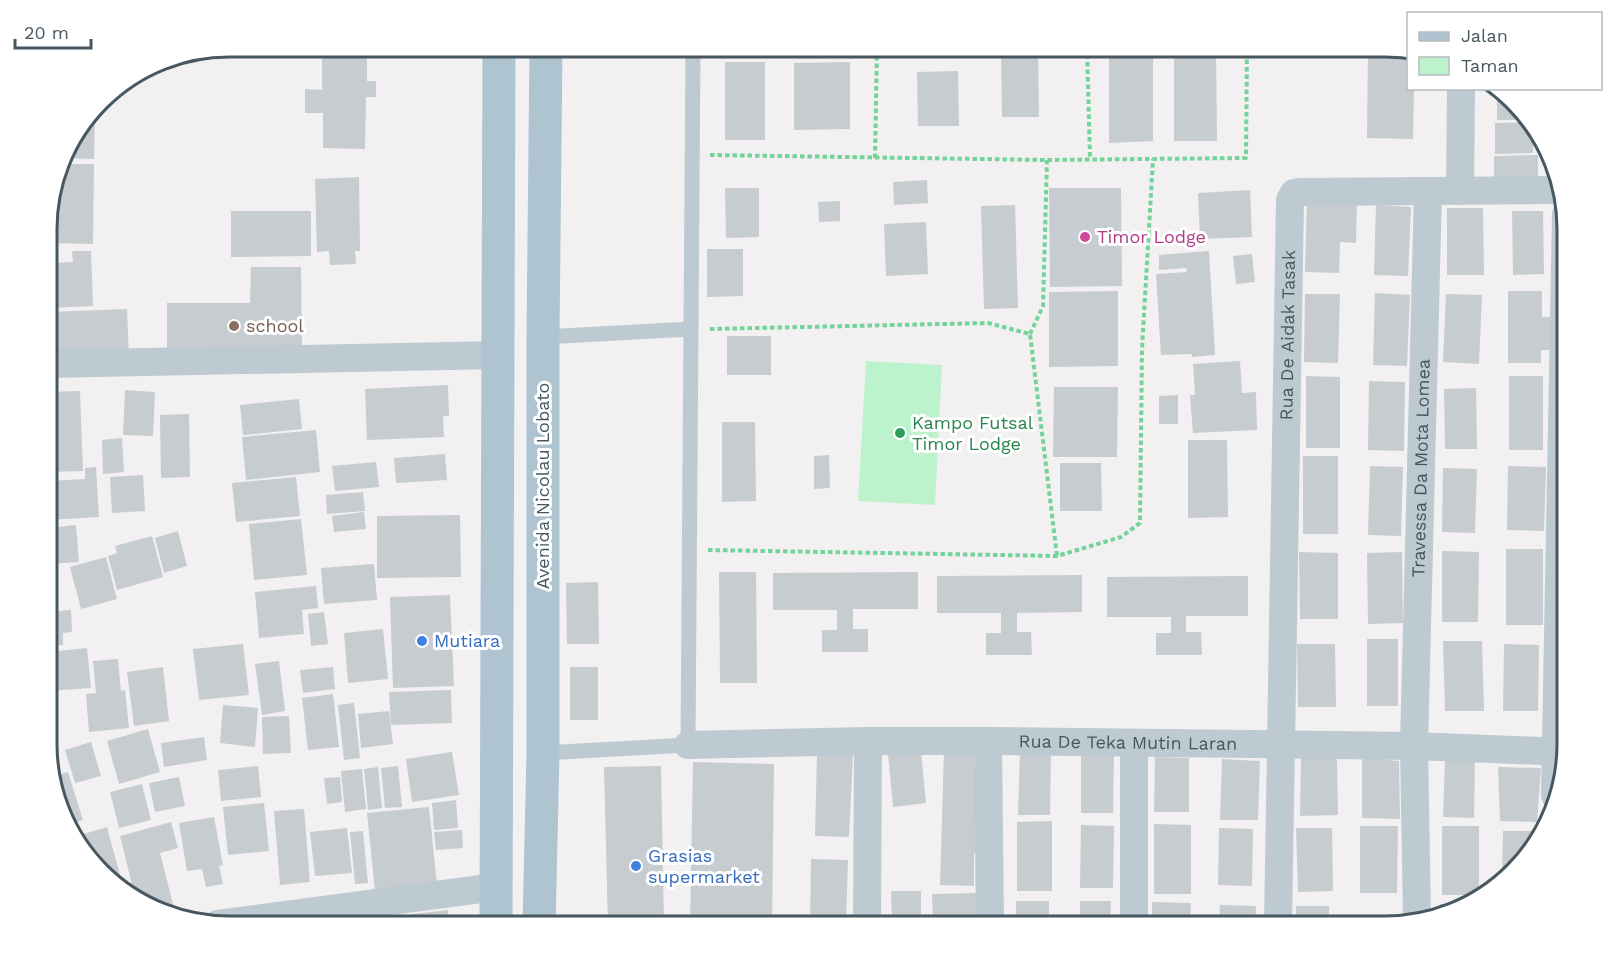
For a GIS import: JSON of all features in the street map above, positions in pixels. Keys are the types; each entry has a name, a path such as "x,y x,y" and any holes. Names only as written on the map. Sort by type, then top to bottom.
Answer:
{"main road":[{"path":"496,916 499,57"},
{"name":"Avenida Nicolau Lobato","path":"539,916 543,753 546,57"}],"street":[{"path":"1460,191 1461,90"},
{"name":"Rua De Aidak Tasak","path":"1280,743 1290,200 1294,193 1300,192 1553,190"},
{"name":"Travessa Da Mota Lomea","path":"1417,913 1414,746 1428,191"},
{"path":"57,364 499,355"},
{"path":"867,916 868,741"},
{"name":"Rua De Teka Mutin Laran","path":"688,745 868,741 1280,743 1557,752"},
{"path":"988,741 990,916"},
{"path":"1134,743 1134,916"},
{"path":"1278,916 1280,743"},
{"path":"278,916 496,887"}],"lane":[{"path":"543,753 688,745 693,57"},
{"path":"543,337 691,329"}],"path":[{"path":"875,158 877,57"},
{"path":"1088,57 1090,159"},
{"path":"692,155 1047,160 1246,158 1247,57"},
{"path":"689,550 1057,556 1120,537 1140,523 1142,349 1153,159"},
{"path":"1047,160 1043,306 1030,334 1057,556"},
{"path":"691,329 988,323 1030,334"}],"green space":[{"name":"Kampo Futsal Timor Lodge","path":"866,361 942,365 935,505 858,501"}],"building":[{"path":"322,57 367,57 367,81 376,81 376,97 366,97 365,149 323,148 323,113 305,113 305,89 322,90"},
{"path":"1001,57 1038,57 1039,117 1002,117"},
{"path":"1109,57 1153,57 1153,141 1109,143"},
{"path":"1174,57 1216,57 1217,141 1174,141"},
{"path":"1368,57 1407,58 1407,90 1414,90 1413,139 1367,138"},
{"path":"725,62 765,62 765,140 725,140"},
{"path":"850,62 850,129 794,130 794,63"},
{"path":"958,71 959,126 918,126 917,72"},
{"path":"1497,99 1518,120 1497,120"},
{"path":"95,122 94,159 73,158"},
{"path":"1520,122 1533,142 1533,153 1495,154 1495,123"},
{"path":"1538,155 1538,184 1494,185 1494,156"},
{"path":"70,164 94,164 93,244 57,243 58,206"},
{"path":"359,177 360,251 355,251 356,264 330,265 329,251 317,252 315,179"},
{"path":"927,180 928,203 894,205 893,182"},
{"path":"725,188 759,188 759,237 726,238"},
{"path":"1049,188 1121,188 1122,286 1050,287"},
{"path":"1250,190 1252,237 1200,239 1198,193"},
{"path":"1307,199 1357,201 1356,243 1340,242 1339,273 1305,272"},
{"path":"840,201 840,221 819,222 818,202"},
{"path":"1015,205 1018,308 984,309 981,206"},
{"path":"1376,205 1411,207 1408,276 1374,275"},
{"path":"1447,208 1483,208 1484,275 1447,275"},
{"path":"231,211 311,211 311,256 231,257"},
{"path":"1512,211 1543,211 1544,274 1513,275"},
{"path":"926,222 928,274 886,276 884,224"},
{"path":"707,249 743,249 743,296 707,297"},
{"path":"72,251 91,251 93,306 57,308 57,263 73,262"},
{"path":"1209,251 1215,355 1192,357 1192,354 1161,355 1156,274 1187,272 1186,268 1159,270 1159,255"},
{"path":"1252,254 1255,282 1236,284 1233,256"},
{"name":"school","path":"251,267 301,267 302,348 167,348 167,303 250,303"},
{"path":"1118,291 1118,366 1049,367 1049,292"},
{"path":"1508,291 1542,291 1542,317 1557,317 1557,350 1541,350 1541,363 1508,363"},
{"path":"1375,293 1410,295 1407,366 1373,365"},
{"path":"1305,294 1340,294 1338,363 1304,362"},
{"path":"1446,294 1482,295 1479,364 1443,362"},
{"path":"127,309 129,357 57,360 57,312"},
{"path":"727,336 771,336 771,375 727,375"},
{"path":"1240,361 1242,393 1256,392 1257,430 1193,433 1190,395 1195,395 1193,364"},
{"path":"1306,376 1340,377 1340,448 1306,448"},
{"path":"1509,376 1543,376 1543,450 1509,450"},
{"path":"1369,381 1405,382 1404,451 1368,450"},
{"path":"448,385 449,416 443,416 444,437 367,440 365,389"},
{"path":"1054,387 1118,387 1117,457 1053,457"},
{"path":"1476,388 1477,449 1445,449 1444,389"},
{"path":"125,390 155,392 153,436 123,435"},
{"path":"80,391 83,471 57,472 57,392"},
{"path":"1178,395 1178,424 1159,424 1159,396"},
{"path":"299,399 302,429 243,435 240,405"},
{"path":"189,414 190,477 161,478 160,415"},
{"path":"722,422 755,422 756,501 722,502"},
{"path":"316,430 320,472 246,480 242,437"},
{"path":"122,438 124,472 103,474 102,440"},
{"path":"1188,440 1227,440 1228,517 1188,518"},
{"path":"445,454 447,480 396,483 394,458"},
{"path":"829,455 830,488 814,489 814,456"},
{"path":"1303,456 1338,456 1338,534 1303,534"},
{"path":"376,462 379,487 335,491 332,466"},
{"path":"1060,463 1101,463 1102,511 1060,511"},
{"path":"1370,466 1403,467 1401,536 1368,535"},
{"path":"1508,466 1546,467 1544,531 1507,530"},
{"path":"96,467 99,517 57,519 57,481 85,479 85,468"},
{"path":"1443,468 1477,469 1475,533 1442,532"},
{"path":"143,475 145,511 112,513 110,477"},
{"path":"296,477 300,516 236,522 232,483"},
{"path":"363,492 365,511 327,514 326,495"},
{"path":"364,512 366,529 334,532 332,516"},
{"path":"460,515 461,577 377,578 377,516"},
{"path":"301,519 307,575 254,580 249,524"},
{"path":"76,525 79,562 57,563 57,527"},
{"path":"178,531 187,566 164,573 155,538"},
{"path":"152,536 163,577 117,590 108,556 117,553 115,546"},
{"path":"1506,549 1543,549 1543,625 1506,625"},
{"path":"1442,551 1479,552 1478,622 1442,622"},
{"path":"1299,552 1338,553 1338,619 1300,619"},
{"path":"1402,552 1403,623 1368,624 1367,553"},
{"path":"106,557 117,599 81,609 70,567"},
{"path":"374,564 377,600 324,604 321,568"},
{"path":"719,572 756,572 757,683 720,683"},
{"path":"918,572 918,609 853,609 853,629 868,629 868,652 822,652 822,630 837,630 837,610 773,610 773,573"},
{"path":"1082,575 1082,612 1017,613 1017,632 1031,632 1032,655 986,655 986,633 1001,633 1001,613 937,613 937,576"},
{"path":"1248,576 1248,616 1186,616 1186,632 1201,632 1202,655 1156,655 1156,633 1171,633 1171,617 1107,617 1107,577"},
{"path":"598,582 599,644 567,644 566,583"},
{"path":"316,586 318,608 302,610 304,634 259,638 255,592"},
{"name":"Mutiara","path":"450,595 454,686 393,688 390,597"},
{"path":"71,610 72,632 63,633 63,645 57,645 57,611"},
{"path":"324,612 328,644 311,646 308,614"},
{"path":"383,629 388,679 348,683 344,633"},
{"path":"1367,639 1398,639 1398,706 1367,706"},
{"path":"1443,641 1482,641 1484,711 1445,711"},
{"path":"243,644 249,695 199,700 193,649"},
{"path":"1297,644 1335,644 1336,707 1298,707"},
{"path":"1504,644 1539,645 1538,711 1503,711"},
{"path":"87,648 91,688 57,690 57,651"},
{"path":"118,659 121,691 125,690 129,728 89,732 86,694 96,693 93,661"},
{"path":"279,661 285,711 262,715 255,664"},
{"path":"163,667 169,721 134,726 127,672"},
{"path":"333,667 335,689 303,693 300,670"},
{"path":"570,667 598,667 598,720 570,720"},
{"path":"451,690 452,723 391,725 389,692"},
{"path":"333,694 339,747 308,750 302,698"},
{"path":"354,703 360,758 344,760 338,705"},
{"path":"223,705 258,708 255,747 220,743"},
{"path":"389,711 393,744 361,748 358,714"},
{"path":"289,716 291,753 263,754 262,717"},
{"path":"148,729 160,772 119,784 107,741"},
{"path":"204,737 207,760 164,767 161,743"},
{"path":"91,742 101,776 75,783 65,750"},
{"path":"974,750 974,767 983,767 982,853 974,853 974,886 940,885 944,751"},
{"path":"1081,750 1114,752 1113,813 1081,813"},
{"path":"921,751 926,803 893,807 888,754"},
{"path":"452,752 459,795 412,802 406,759"},
{"path":"1020,752 1051,752 1050,815 1018,815"},
{"path":"817,755 853,755 849,837 815,836"},
{"path":"1301,756 1337,758 1338,815 1300,816"},
{"path":"1155,757 1189,758 1189,812 1154,812"},
{"path":"1362,757 1399,761 1400,819 1362,818"},
{"path":"1222,759 1260,761 1258,820 1220,820"},
{"path":"1475,759 1474,818 1443,817 1445,761"},
{"path":"693,762 774,764 772,916 690,916"},
{"path":"258,766 261,797 221,801 218,770"},
{"path":"398,766 402,807 385,808 381,768"},
{"path":"661,766 664,916 608,916 604,767"},
{"path":"378,767 382,808 368,810 364,769"},
{"path":"1498,767 1541,768 1537,822 1500,821"},
{"path":"362,769 366,809 345,812 341,771"},
{"path":"68,772 83,820 76,822 75,820 60,774"},
{"path":"179,777 185,806 155,812 149,783"},
{"path":"340,777 342,802 327,804 324,778"},
{"path":"142,784 151,820 119,828 110,792"},
{"path":"456,800 458,828 434,830 432,803"},
{"path":"264,803 269,851 228,855 223,807"},
{"path":"429,807 437,885 375,891 367,813"},
{"path":"304,809 310,882 280,885 274,811"},
{"path":"214,817 223,865 219,866 223,884 206,887 202,869 187,871 179,823"},
{"path":"1052,821 1052,891 1017,891 1017,822"},
{"path":"171,822 178,848 160,853 174,907 132,886 120,836"},
{"path":"1154,824 1191,825 1191,894 1154,894"},
{"path":"1081,825 1114,826 1113,888 1080,888"},
{"path":"1360,826 1398,826 1397,893 1360,893"},
{"path":"1442,826 1479,826 1479,888 1467,895 1442,895"},
{"path":"107,827 121,877 107,866 83,834"},
{"path":"347,828 352,873 315,876 310,832"},
{"path":"1219,828 1253,829 1252,886 1218,885"},
{"path":"1296,828 1332,828 1333,891 1298,892"},
{"path":"462,830 463,848 436,850 434,832"},
{"path":"363,831 368,883 355,884 350,832"},
{"path":"1503,831 1533,831 1521,849 1502,870"},
{"path":"811,859 848,860 846,916 810,916"},
{"path":"891,891 921,891 921,916 892,916"},
{"path":"981,893 982,916 933,916 932,894"},
{"path":"1016,901 1049,901 1049,916 1016,916"},
{"path":"1080,901 1111,901 1110,916 1080,916"},
{"path":"1152,902 1191,903 1190,916 1152,916"},
{"path":"1220,905 1256,906 1256,916 1219,916"},
{"path":"1296,906 1329,906 1329,916 1296,916"},
{"path":"448,910 448,916 412,916 412,914"}],"place":[{"name":"Timor Lodge","path":"1085,237"},
{"name":"school","path":"234,326"},
{"name":"Kampo Futsal Timor Lodge","path":"900,433"},
{"name":"Mutiara","path":"422,641"},
{"name":"Grasias supermarket","path":"636,866"}]}
